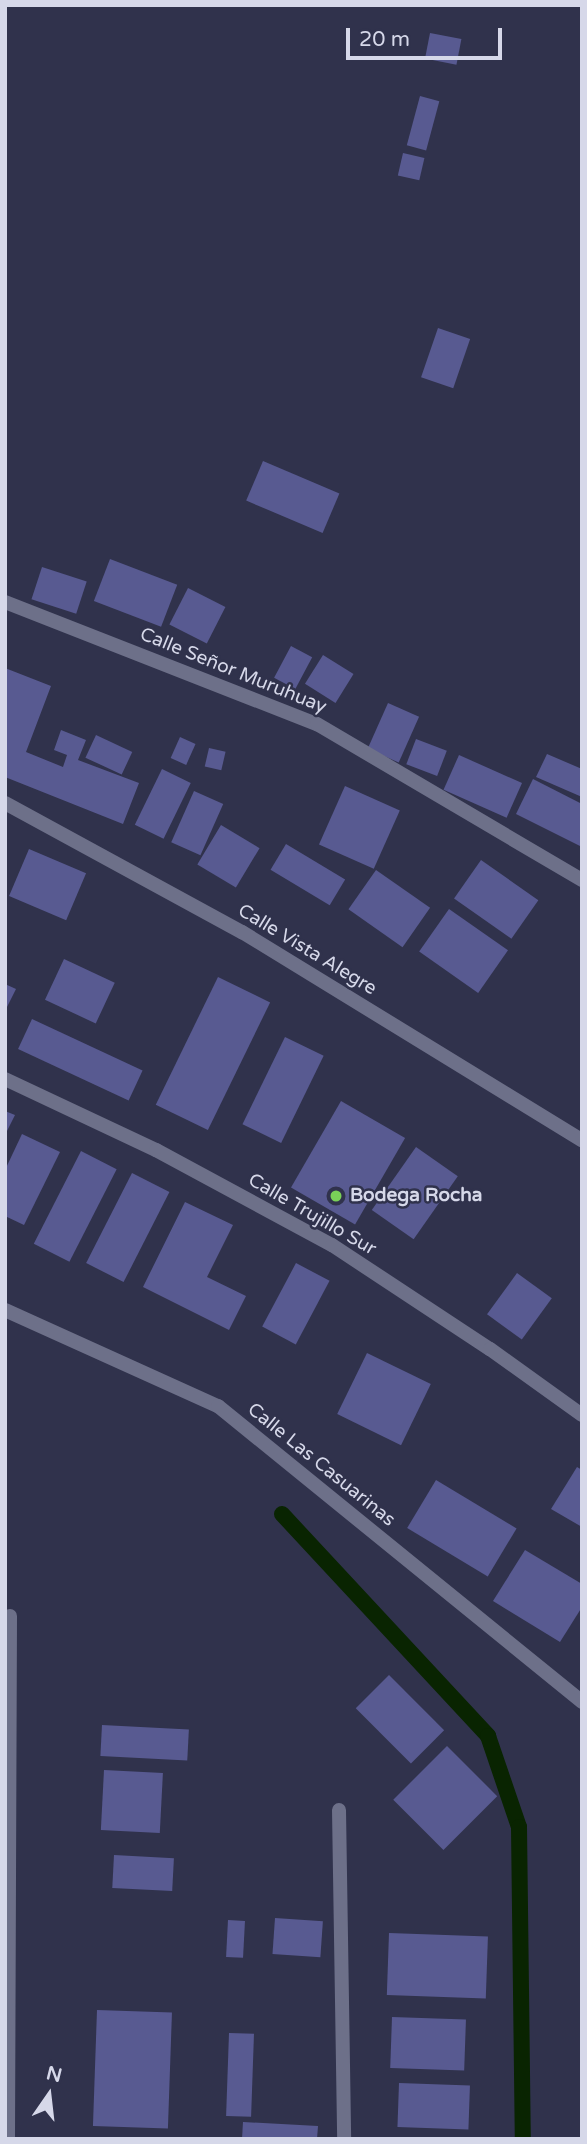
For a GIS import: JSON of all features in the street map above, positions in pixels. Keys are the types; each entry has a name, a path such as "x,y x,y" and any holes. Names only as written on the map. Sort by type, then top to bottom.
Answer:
{"street":[{"name":"Calle Señor Muruhuay","path":"5,602 317,724 582,880"},
{"name":"Calle Vista Alegre","path":"5,803 242,932 582,1140"},
{"name":"Calle Trujillo Sur","path":"5,1079 156,1150 332,1245 490,1349 582,1415"},
{"name":"Calle Las Casuarinas","path":"5,1310 218,1406 582,1702"},
{"path":"8,2139 10,1616"},
{"path":"339,1810 344,2139"}],"building":[{"path":"430,33 461,39 456,65 425,59"},
{"path":"420,96 439,101 426,150 407,145"},
{"path":"403,153 424,158 419,180 398,175"},
{"path":"438,328 470,339 453,388 421,377"},
{"path":"263,461 339,493 323,533 246,501"},
{"path":"110,559 177,585 161,627 94,601"},
{"path":"42,567 87,582 76,614 31,599"},
{"path":"188,588 225,607 207,644 169,625"},
{"path":"291,646 312,657 295,689 274,678"},
{"path":"323,655 354,674 336,703 305,684"},
{"path":"5,668 51,686 26,752 63,767 67,755 54,750 61,730 86,740 78,760 139,783 123,824 5,777"},
{"path":"388,703 419,717 399,763 368,749"},
{"path":"96,735 132,752 122,775 85,758"},
{"path":"180,737 196,744 186,765 171,758"},
{"path":"416,739 447,751 437,776 406,764"},
{"path":"209,748 226,752 221,770 205,767"},
{"path":"547,754 582,769 582,797 536,777"},
{"path":"459,755 522,783 507,818 444,790"},
{"path":"162,769 191,783 164,839 135,825"},
{"path":"533,779 582,804 582,847 516,814"},
{"path":"345,786 400,810 374,869 319,844"},
{"path":"194,791 223,804 200,855 171,842"},
{"path":"221,825 260,848 236,888 197,864"},
{"path":"286,844 345,880 330,905 271,870"},
{"path":"29,849 86,873 66,920 9,896"},
{"path":"481,860 538,900 511,939 454,899"},
{"path":"376,870 430,908 403,947 348,909"},
{"path":"449,909 508,950 478,993 419,952"},
{"path":"64,959 115,983 96,1023 45,1000"},
{"path":"218,977 270,1002 208,1130 156,1105"},
{"path":"5,984 16,989 5,1011"},
{"path":"32,1019 143,1071 129,1100 18,1049"},
{"path":"285,1037 324,1056 281,1143 242,1124"},
{"path":"341,1101 405,1138 355,1225 291,1188"},
{"path":"5,1111 15,1115 5,1135"},
{"path":"22,1134 60,1152 24,1225 5,1216 5,1170"},
{"path":"416,1147 458,1176 414,1239 372,1210"},
{"path":"81,1151 117,1169 69,1262 34,1244"},
{"path":"132,1173 169,1192 124,1282 86,1263"},
{"path":"185,1202 233,1225 207,1277 246,1296 229,1330 143,1287"},
{"path":"296,1263 330,1281 296,1344 262,1327"},
{"path":"517,1273 552,1298 522,1340 487,1314"},
{"path":"367,1353 431,1384 401,1445 337,1414"},
{"path":"577,1467 582,1470 582,1527 551,1509"},
{"path":"436,1480 517,1528 488,1576 407,1528"},
{"path":"525,1550 582,1584 582,1607 560,1642 493,1601"},
{"path":"389,1675 444,1730 411,1763 356,1708"},
{"path":"102,1725 189,1730 187,1761 100,1756"},
{"path":"447,1746 497,1796 443,1850 393,1800"},
{"path":"104,1770 163,1773 160,1833 101,1830"},
{"path":"114,1855 174,1858 172,1891 112,1888"},
{"path":"275,1918 323,1921 320,1957 272,1954"},
{"path":"228,1920 245,1921 243,1958 226,1957"},
{"path":"389,1933 488,1936 486,1998 387,1995"},
{"path":"97,2010 172,2013 168,2129 93,2126"},
{"path":"392,2017 466,2020 464,2071 390,2068"},
{"path":"229,2033 254,2034 251,2117 226,2116"},
{"path":"399,2083 470,2085 468,2129 397,2127"},
{"path":"243,2122 318,2126 317,2139 242,2139"}],"waterway":[{"path":"282,1514 488,1736 519,1827 523,2139"}],"place":[{"name":"Bodega Rocha","path":"336,1196"}]}
